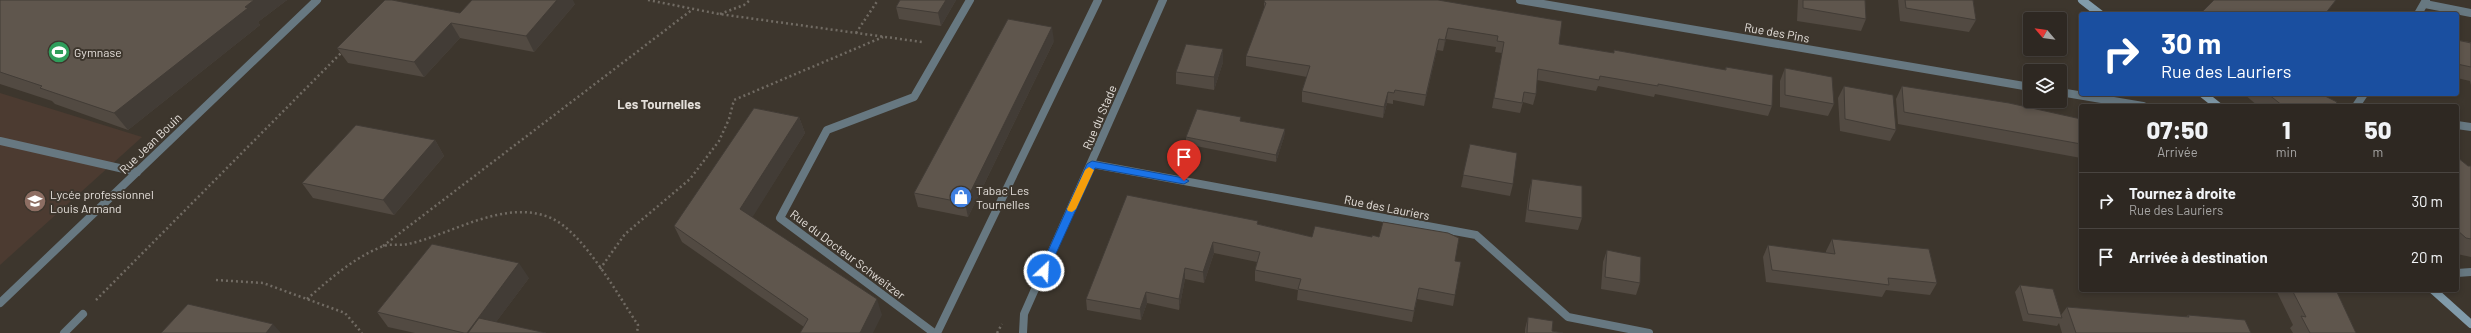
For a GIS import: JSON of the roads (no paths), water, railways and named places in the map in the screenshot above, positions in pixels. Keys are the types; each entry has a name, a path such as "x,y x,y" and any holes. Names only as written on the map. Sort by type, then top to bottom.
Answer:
{"street":[{"name":"Rue Jean Bouin","path":"0,302 317,0"},
{"name":"Rue du Docteur Schweitzer","path":"934,333 780,218 827,130 914,97 970,0"},
{"path":"937,333 1098,0"},
{"name":"Rue du Stade","path":"1023,333 1024,314 1092,164 1163,0"},
{"name":"Rue des Pins","path":"1520,0 2023,86"},
{"path":"2082,0 2097,12"},
{"path":"2419,12 2425,2 2471,13"},
{"path":"2067,93 2079,95"},
{"path":"2084,96 2131,104"},
{"path":"2206,96 2216,104"},
{"path":"2459,125 2471,127"},
{"path":"0,141 137,172"},
{"name":"Rue des Lauriers","path":"1092,164 1476,235 1568,317 1649,333"},
{"path":"2459,273 2471,272"},
{"path":"2435,292 2471,324"},
{"path":"64,333 83,314"}],"place":[{"name":"Gymnase","path":"59,52"},
{"name":"Tabac Les Tournelles","path":"961,197"},
{"name":"Lycée professionnel Louis Armand","path":"35,201"}],"district":[{"name":"Les Tournelles","path":"659,104"}]}
